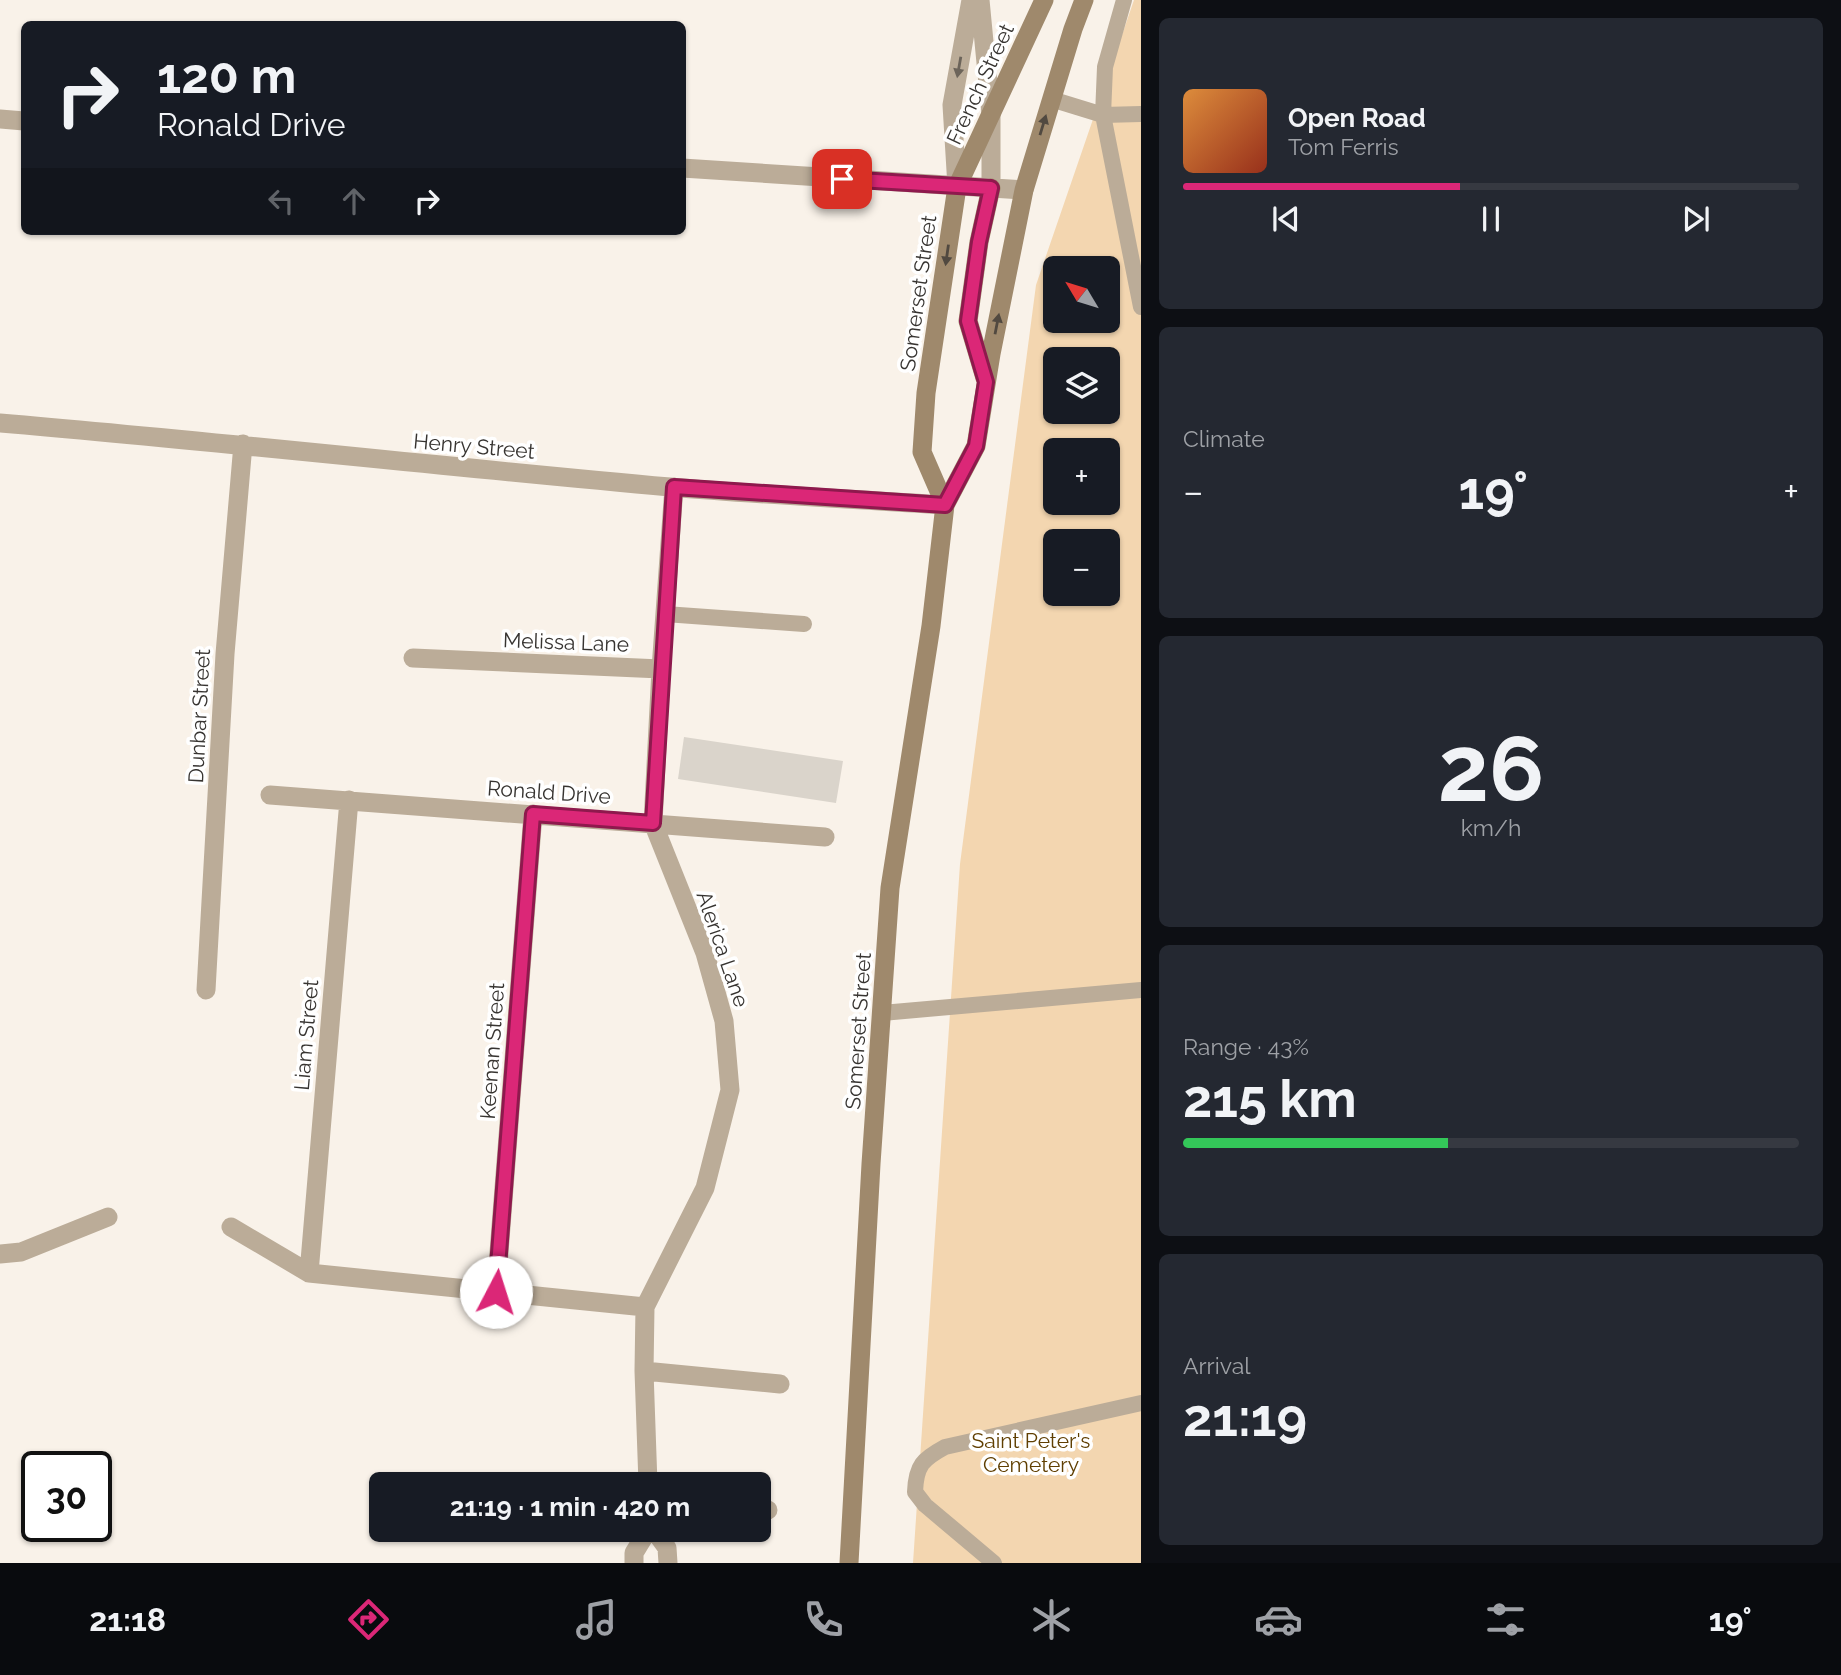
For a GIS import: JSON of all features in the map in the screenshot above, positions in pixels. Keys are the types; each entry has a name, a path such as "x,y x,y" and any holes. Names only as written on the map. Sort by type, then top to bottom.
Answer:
{"main road":[{"name":"French Street","path":"957,187 1044,0"},
{"path":"1024,190 1084,0"},
{"name":"Somerset Street","path":"945,505 922,452 926,393 957,187"},
{"path":"986,382 968,321 979,242 991,188"},
{"name":"Somerset Street","path":"849,1563 890,888 931,626 945,505 976,446 1024,190"}],"street":[{"name":"Somerset Street","path":"957,187 952,105 971,0"},
{"path":"981,0 991,115 991,188"},
{"path":"0,119 21,121"},
{"path":"686,168 1024,190"},
{"name":"Henry Street","path":"0,423 674,487 945,505"},
{"name":"Dunbar Street","path":"206,990 225,654 243,444"},
{"path":"662,668 674,487"},
{"name":"Melissa Lane","path":"412,658 662,668"},
{"name":"Alerica Lane","path":"648,1472 645,1307 705,1188 730,1090 724,1021 705,953 653,823 662,668"},
{"name":"Ronald Drive","path":"270,795 825,837"},
{"name":"Liam Street","path":"309,1273 349,800"},
{"name":"Keenan Street","path":"496,1292 533,814"},
{"path":"0,1254 21,1252 108,1217"},
{"path":"231,1227 309,1273 645,1307"},
{"path":"644,1371 780,1384"},
{"path":"634,1563 634,1553 641,1542"},
{"path":"663,1542 667,1548 668,1563"}],"lane":[{"path":"1124,0 1105,67 1103,115 1141,307"},
{"path":"1051,99 1103,115 1141,114"},
{"path":"665,614 804,624"},
{"path":"882,1013 1141,990"},
{"path":"994,1563 925,1505 915,1492 915,1474 926,1457 945,1447 1141,1403"}],"green space":[{"name":"Saint Peter's Cemetery","path":"1134,0 1141,0 1141,1563 913,1563 960,864 1036,285 1043,265 1043,333 1120,333 1120,256 1046,256"}],"building":[{"path":"684,737 843,761 836,803 678,779"}],"route":[{"path":"496,1292 533,814 653,823 674,487 945,505 976,446 986,382 968,321 971,287 991,188 842,179"}]}
